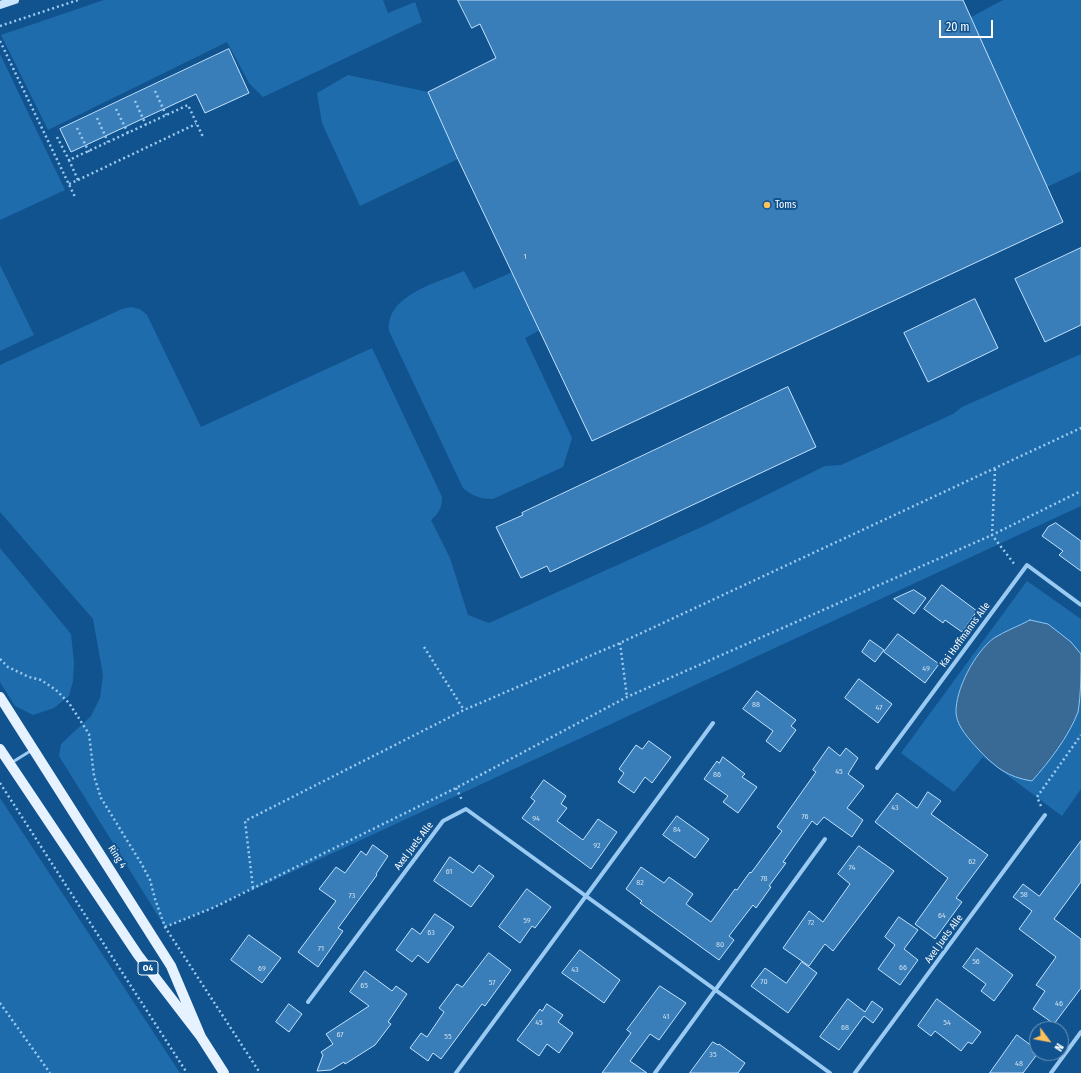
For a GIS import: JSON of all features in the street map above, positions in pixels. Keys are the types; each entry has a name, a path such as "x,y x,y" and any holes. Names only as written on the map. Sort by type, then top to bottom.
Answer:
{"main road":[{"path":"0,5 15,0"},
{"name":"Ring 4","path":"0,696 35,749 171,966 201,1037"},
{"name":"Ring 4","path":"0,749 138,955 201,1037 224,1073"}],"street":[{"name":"Kai Hoffmanns Alle","path":"878,768 1027,565 1081,605"},
{"path":"456,1073 714,723"},
{"name":"Axel Juels Alle","path":"308,1002 443,820 466,809 587,895 830,1073"},
{"name":"Axel Juels Alle","path":"855,1073 1045,815"},
{"path":"655,1073 825,839"},
{"path":"1051,1073 1081,1032"}],"lane":[{"path":"10,764 35,749"}],"path":[{"path":"0,26 78,0"},
{"path":"0,41 75,197"},
{"path":"155,91 166,115"},
{"path":"135,101 146,125"},
{"path":"70,160 188,105 203,137"},
{"path":"116,109 128,133"},
{"path":"97,118 108,142"},
{"path":"69,184 196,124"},
{"path":"77,128 89,152"},
{"path":"58,138 70,160 78,180"},
{"path":"253,888 245,821 464,710 620,643 1081,428"},
{"path":"995,469 992,535 1008,556"},
{"path":"165,927 215,907 456,788 627,697 992,535 1081,491"},
{"path":"620,643 627,697"},
{"path":"424,647 464,710"},
{"path":"0,660 8,667 29,677 41,680 56,690 69,703 89,734 94,776 101,798 150,880 154,900 165,927 260,1073"},
{"path":"1045,815 1037,797 1081,735"},
{"path":"0,783 187,1073"},
{"path":"456,788 462,800"},
{"path":"0,1002 50,1073"}],"shaded area":[{"path":"104,0 383,0 388,13 415,2 422,22 263,97 249,83 227,42 48,130 1,35"},
{"path":"1003,0 1081,0 1081,171 1047,187 971,17"},
{"path":"0,54 65,190 0,220"},
{"path":"348,75 428,92 458,159 360,206 322,123 317,93"},
{"path":"0,265 34,335 0,351"},
{"path":"464,271 474,289 515,271 542,329 525,338 572,438 563,467 493,499 477,496 463,488 389,331 390,319 396,308 404,299 415,292"},
{"path":"131,307 140,309 147,315 201,427 372,348 442,497 440,510 431,520 450,558 468,615 489,623 706,525 825,466 841,465 953,414 962,407 1081,354 1081,506 251,891 250,889 215,907 165,927 59,756 61,744 91,716 100,698 103,675 93,619 0,512 0,365 122,309"},
{"path":"0,548 71,634 74,663 73,681 69,696 54,708 33,715 15,706 0,682"},
{"path":"1027,581 1081,619 1081,789 1062,816 983,757 954,792 901,753"},
{"path":"1030,620 1048,624 1071,642 1081,654 1078,712 1058,748 1032,781 1008,774 990,761 964,733 956,713 959,694 963,683 973,662 980,652 994,638"},
{"path":"0,798 180,1073 0,1073"}],"building":[{"name":"Toms","path":"458,0 963,0 1063,222 592,441 458,159 428,92 496,58 480,24 472,28"},
{"path":"229,49 249,93 205,113 196,94 71,152 60,129"},
{"path":"1081,248 1081,325 1045,342 1015,279"},
{"path":"975,299 998,348 928,382 904,333"},
{"path":"788,387 816,447 550,572 547,566 521,578 496,527 523,515 522,513"},
{"path":"1056,523 1081,541 1081,571 1059,555 1063,551 1042,536 1048,527"},
{"path":"942,585 977,611 962,632 945,620 943,623 924,609"},
{"path":"914,590 926,598 914,614 894,599"},
{"path":"898,634 939,664 925,683 884,652"},
{"path":"870,640 884,650 875,662 862,652"},
{"path":"859,679 892,704 878,723 845,698"},
{"path":"757,691 796,720 791,726 796,730 780,752 766,741 773,731 743,709"},
{"path":"649,741 671,757 652,783 645,777 634,793 618,782 624,773 619,769 636,745 642,749"},
{"path":"829,747 840,756 846,748 858,758 848,774 864,786 847,808 863,820 852,837 824,817 817,825 812,821 783,862 786,863 769,886 771,887 756,908 753,905 729,936 734,940 719,960 640,903 642,901 626,889 641,867 664,883 669,877 693,894 686,904 711,922 735,889 737,890 750,872 751,873 782,831 777,827 816,772 813,770"},
{"path":"723,757 745,774 742,777 757,787 738,813 723,802 728,796 704,779 717,761 719,763"},
{"path":"544,780 566,796 561,804 567,808 557,821 583,840 598,819 617,832 591,869 522,818 535,801 531,798"},
{"path":"928,792 941,801 931,814 988,855 956,898 962,902 935,939 915,924 948,878 875,822 897,793 917,808"},
{"path":"677,816 709,839 695,858 663,835"},
{"path":"1081,841 1081,882 1054,919 1081,939 1081,988 1056,1021 1050,1021 1033,1009 1045,991 1036,985 1056,957 1019,929 1032,911 1013,897 1023,884 1039,896"},
{"path":"373,845 388,856 376,874 377,875 338,928 343,931 318,967 298,952 336,901 319,889 336,867 345,873 361,851 366,855"},
{"path":"859,846 894,871 833,951 825,944 809,966 783,948 809,911 823,922 850,884 838,874"},
{"path":"450,857 473,873 479,865 494,876 471,907 434,881"},
{"path":"527,889 551,907 535,928 532,926 520,943 499,927"},
{"path":"435,914 454,927 428,963 418,955 412,962 396,950 412,928 420,934"},
{"path":"899,917 918,930 904,949 918,960 900,985 878,969 895,945 885,937"},
{"path":"249,935 281,958 262,983 231,960"},
{"path":"977,948 1013,975 994,1001 981,991 986,984 963,967"},
{"path":"580,950 620,980 604,1003 562,973"},
{"path":"489,953 511,970 485,1006 482,1004 441,1059 433,1053 428,1061 410,1048 421,1033 427,1037 444,1012 439,1008 457,984 462,987"},
{"path":"802,962 817,973 788,1013 751,986 765,968 786,983"},
{"path":"365,971 392,991 396,986 407,994 388,1022 391,1024 375,1045 345,1064 344,1062 331,1070 317,1071 323,1055 321,1052 333,1044 326,1034 369,1006 350,992"},
{"path":"660,986 686,1003 659,1040 650,1034 630,1061 647,1073 602,1073 631,1033 627,1030"},
{"path":"848,999 865,1012 872,1001 883,1009 873,1023 864,1016 839,1050 820,1037"},
{"path":"937,999 981,1032 972,1044 968,1042 961,1051 935,1031 931,1036 918,1026"},
{"path":"289,1004 302,1014 289,1032 276,1022"},
{"path":"547,1004 563,1015 558,1022 573,1033 559,1053 547,1044 539,1056 517,1040 540,1009 542,1011"},
{"path":"1017,1035 1029,1044 1029,1061 1032,1061 1023,1073 990,1073"},
{"path":"713,1042 718,1045 719,1044 745,1063 738,1073 690,1073"}],"place":[{"name":"Toms","path":"767,205"}]}
